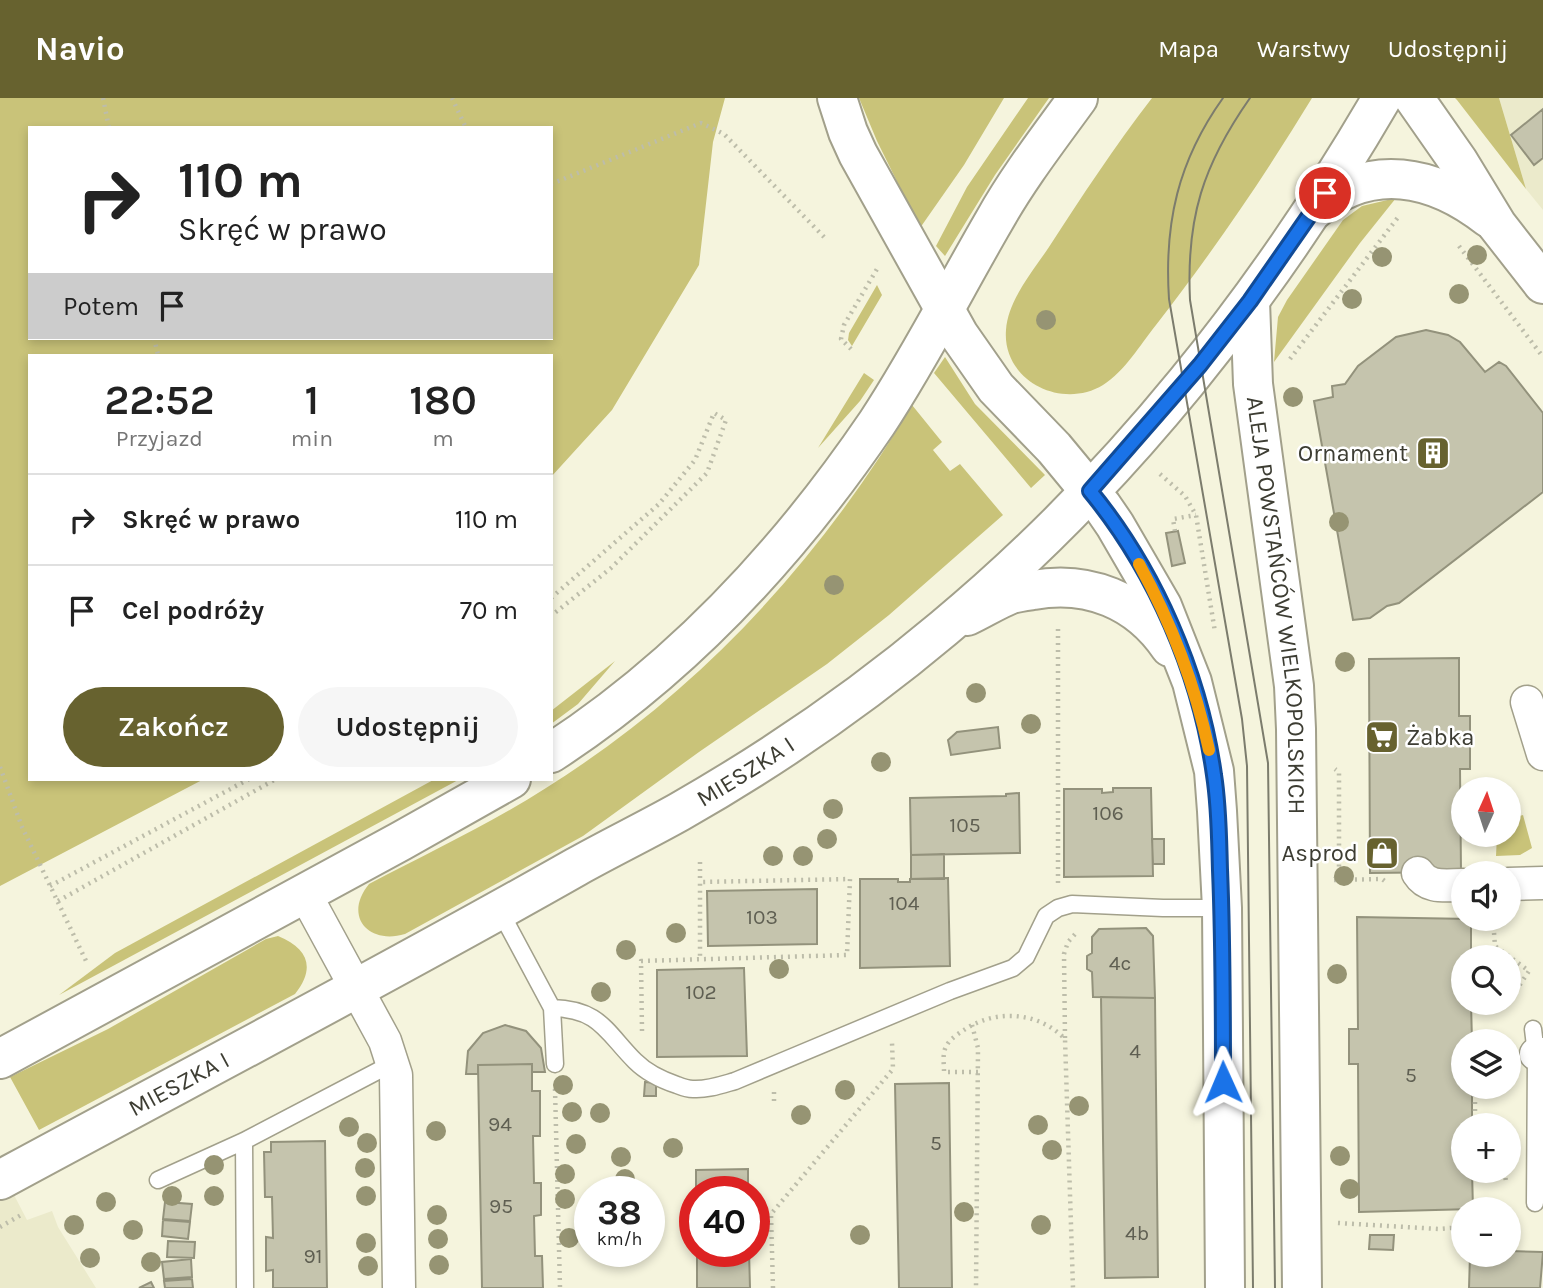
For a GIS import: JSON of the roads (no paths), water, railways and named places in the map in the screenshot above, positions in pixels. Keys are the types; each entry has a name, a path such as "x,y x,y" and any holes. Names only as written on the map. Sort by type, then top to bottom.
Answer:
{"main road":[{"path":"837,98 858,154 959,335 996,388 1054,448 1115,525 1162,606 1192,682 1214,771 1222,908 1225,1288"},
{"path":"553,752 597,721 676,657 754,580 825,496 878,421 995,218 1078,98"},
{"path":"1314,210 1382,98"},
{"path":"1414,98 1458,161 1497,225 1543,284"},
{"path":"1314,210 1332,194 1347,187 1363,181 1394,179 1440,188 1482,212 1497,225"},
{"name":"MIESZKA I","path":"0,1180 357,989 678,812 839,709 946,626 1090,491 1200,365 1250,301 1314,210"},
{"name":"ALEJA POWSTAŃCÓW WIELKOPOLSKICH","path":"1250,301 1252,384 1294,686 1298,771 1302,1288"},
{"path":"946,626 1013,593 1060,586 1091,590 1121,601 1144,617 1168,645 1192,682"},
{"path":"0,1059 507,781"}],"street":[{"path":"1527,702 1543,754"},
{"path":"1418,873 1423,881 1432,885 1451,885"},
{"path":"1521,884 1543,883"},
{"path":"305,894 385,1041 396,1075 399,1288"}],"lane":[{"path":"552,1008 569,1008 590,1016 610,1030 643,1067 668,1082 691,1090 710,1088 735,1081 950,991 1013,968 1026,957 1046,916 1058,908 1072,904 1222,908"},
{"path":"500,911 552,1008 555,1064"},
{"path":"1535,1203 1537,1046"},
{"path":"158,1180 244,1140 393,1063"},
{"path":"244,1140 245,1288"}],"tram line":[{"path":"1223,98 1195,145 1177,194 1169,244 1168,271 1169,299 1242,719 1247,766 1253,1288"},
{"path":"1250,98 1220,146 1201,193 1191,243 1190,300 1268,763 1275,1288"}],"place":[{"name":"Ornament","path":"1433,453"},
{"name":"Żabka","path":"1382,737"},
{"name":"Asprod","path":"1382,853"}]}
